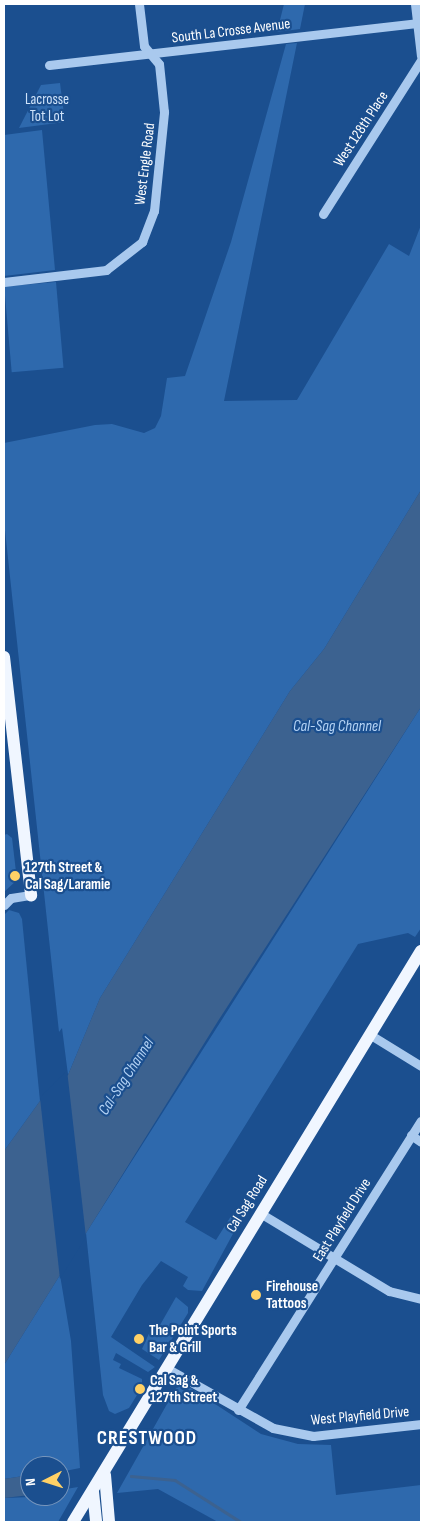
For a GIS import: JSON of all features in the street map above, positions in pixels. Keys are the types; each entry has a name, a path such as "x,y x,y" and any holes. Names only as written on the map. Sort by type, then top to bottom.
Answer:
{"main road":[{"path":"4,657 32,894"},
{"name":"Cal Sag Road","path":"73,1522 105,1475 260,1213 421,951"},
{"path":"105,1475 109,1522"},
{"path":"93,1492 96,1522"}],"street":[{"name":"West Engle Road","path":"4,282 106,270 142,242 154,211 164,127 159,64 154,55 144,46 139,4"},
{"name":"West 128th Place","path":"323,214 421,58 415,4"},
{"name":"South La Crosse Avenue","path":"49,65 154,55 417,23"},
{"path":"4,906 11,898 32,894"},
{"path":"369,1034 421,1066"},
{"name":"East Playfield Drive","path":"238,1410 421,1121"},
{"path":"411,1135 421,1142"},
{"path":"260,1213 389,1291 421,1299"},
{"name":"West Playfield Drive","path":"168,1369 273,1428 313,1436 421,1424"}],"green space":[{"path":"284,4 305,4 300,29 277,32"},
{"path":"297,43 224,401 297,400 389,244 409,256 421,225 421,490 324,649 290,691 100,998 68,1075 62,1028 59,1032 4,521 4,443 95,425 112,424 144,433 155,428 161,416 167,378 185,376 231,242 286,44"},
{"name":"Lacrosse Tot Lot","path":"60,83 65,122 19,128 41,85"},
{"path":"42,130 55,270 4,276 4,135"},
{"path":"56,282 63,368 12,372 4,287"},
{"path":"421,707 421,928 415,937 408,933 358,944 185,1222 216,1240 233,1213 241,1219 202,1291 188,1290 183,1286 188,1277 161,1261 142,1285 111,1337 155,1367 148,1372 116,1353 113,1360 121,1364 119,1368 142,1379 142,1387 129,1408 115,1414 109,1411 103,1395 86,1233"},
{"path":"7,834 12,838 17,880 4,892 4,835"},
{"path":"9,910 19,913 22,919 40,1101 4,1151 4,915"},
{"path":"60,1275 71,1341 80,1468 70,1470 70,1456 20,1456 20,1477 4,1479 4,1365"},
{"path":"176,1297 188,1307 188,1313 159,1360 142,1349 151,1329 156,1332"},
{"path":"186,1385 261,1434 298,1444 331,1445 336,1495 421,1485 421,1522 218,1522 158,1489 117,1493 176,1388"},
{"path":"78,1487 70,1501 70,1488"},
{"path":"20,1497 20,1506 67,1506 58,1522 4,1522 4,1498"}],"water":[{"name":"Cal-Sag Channel","path":"421,490 421,707 218,1021 4,1365 4,1151 40,1101 68,1075 100,998 290,691 324,649"},
{"path":"20,1477 20,1496 4,1498 4,1479"}],"pier":[{"path":"67,1070 86,1237 60,1279 40,1098"}],"waterway":[{"path":"131,1476 175,1480 241,1522"}],"place":[{"name":"127th Street & Cal Sag/Laramie","path":"15,876"},
{"name":"Firehouse Tattoos","path":"256,1295"},
{"name":"The Point Sports Bar & Grill","path":"139,1339"},
{"name":"Cal Sag & 127th Street","path":"140,1389"}],"district":[{"name":"CRESTWOOD","path":"147,1438"}]}
